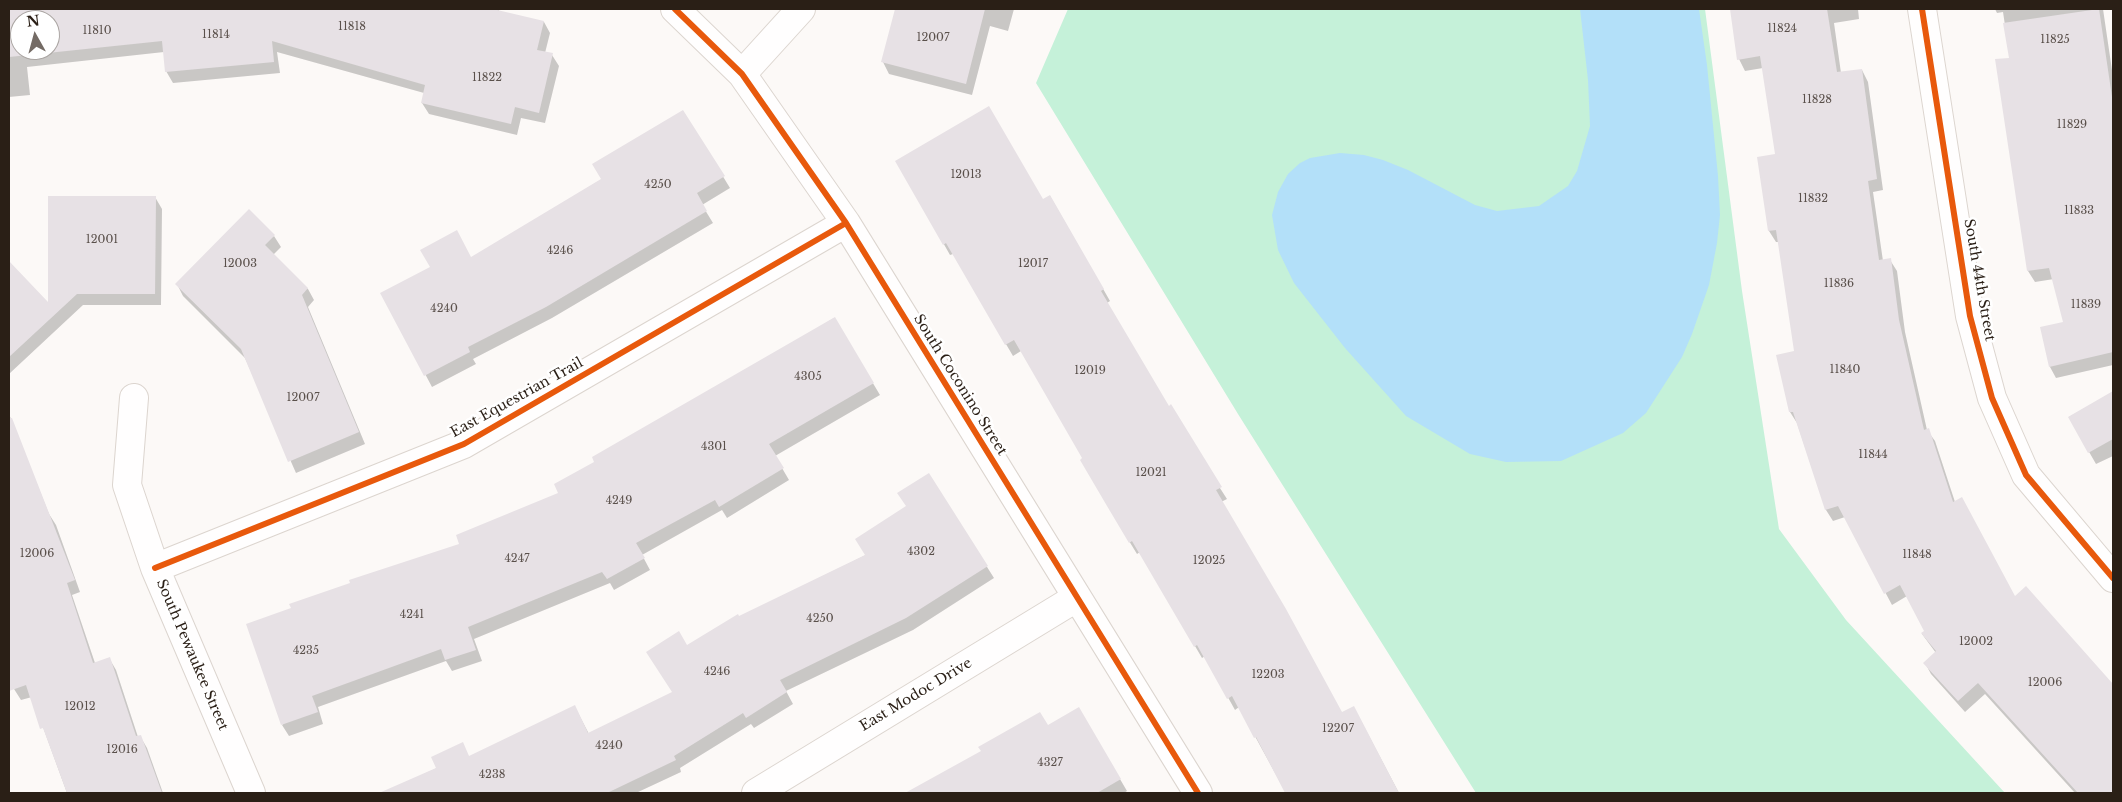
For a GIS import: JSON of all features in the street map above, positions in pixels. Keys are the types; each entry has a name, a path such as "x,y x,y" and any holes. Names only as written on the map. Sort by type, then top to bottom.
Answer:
{"street":[{"name":"South Coconino Street","path":"675,9 742,74 846,223 1198,793"},
{"path":"742,74 801,9"},
{"name":"South 44th Street","path":"1922,9 1970,316 1992,398 2026,475 2113,578"},
{"name":"East Equestrian Trail","path":"155,568 464,444 846,223"},
{"name":"South Pewaukee Street","path":"134,398 127,485 155,568 251,793"},
{"name":"East Modoc Drive","path":"756,793 1076,598"}],"green space":[{"path":"1068,9 1705,9 1742,291 1779,529 1846,620 2005,793 1476,793 1238,414 1036,83"}],"water":[{"path":"1580,9 1699,9 1707,65 1718,176 1720,215 1717,243 1709,285 1692,334 1682,357 1646,413 1623,433 1561,461 1506,462 1470,454 1406,416 1345,348 1294,283 1278,250 1272,215 1278,192 1288,174 1300,163 1310,158 1340,153 1364,155 1383,160 1408,170 1475,205 1497,211 1539,206 1568,186 1577,171 1590,126 1588,80"}],"building":[{"path":"9,9 493,9 544,21 537,50 553,53 539,113 515,107 511,124 421,103 425,85 272,41 274,62 165,72 162,41 60,52 60,10 10,10 10,57"},
{"path":"895,9 985,9 966,84 881,62"},
{"path":"1730,9 1827,9 1837,72 1862,69 1877,179 1868,181 1879,260 1891,258 1899,320 1924,430 1929,428 1953,502 1962,497 2015,596 2026,586 2113,684 2113,793 2078,793 1978,683 1958,701 1923,663 1936,651 1921,633 1924,631 1900,585 1884,594 1838,506 1825,510 1793,412 1789,412 1776,355 1794,351 1776,230 1768,231 1757,157 1775,154 1760,56 1737,60"},
{"path":"2099,9 2113,104 2113,352 2049,367 2040,327 2063,322 2049,268 2027,271 1995,59 2009,58 2003,23"},
{"path":"989,106 1043,199 1050,195 1104,289 1101,291 1169,406 1171,404 1222,487 1216,490 1286,609 1342,712 1354,706 1399,793 1285,793 1232,696 1227,699 1197,645 1194,647 1132,541 1129,543 1080,460 1082,458 1014,340 1005,345 946,243 943,245 895,161"},
{"path":"683,110 725,176 697,193 707,211 546,307 468,347 470,352 424,376 380,293 430,267 420,250 457,230 471,257 601,179 592,164"},
{"path":"48,196 156,196 155,294 77,294 9,357 9,261 48,302"},
{"path":"249,209 275,235 265,245 308,288 302,295 359,432 288,462 241,349 175,284"},
{"path":"835,317 874,383 769,444 784,468 719,507 715,500 636,543 645,558 607,579 602,572 468,627 476,650 445,660 441,649 312,696 318,712 281,725 246,624 291,608 289,604 350,583 349,580 459,544 456,535 558,493 554,484 594,462 592,457"},
{"path":"2113,391 2113,439 2088,453 2068,417"},
{"path":"9,418 12,418 75,580 67,583 93,663 110,657 136,736 141,735 162,793 67,793 43,728 40,729 26,685 9,691"},
{"path":"929,473 988,566 906,618 780,680 787,692 746,718 743,713 674,756 676,760 607,793 379,793 436,768 431,757 463,742 469,756 575,705 588,733 672,692 646,652 679,631 687,645 738,614 739,616 865,555 855,539 906,506 897,493"},
{"path":"1079,707 1121,779 1097,793 905,793 981,751 978,747 1040,712 1048,725"}],"cycle path":[{"path":"675,9 742,74 846,223 1198,793"},
{"path":"1922,9 1970,316 1992,398 2026,475 2113,578"},
{"path":"155,568 464,444 846,223"}]}
